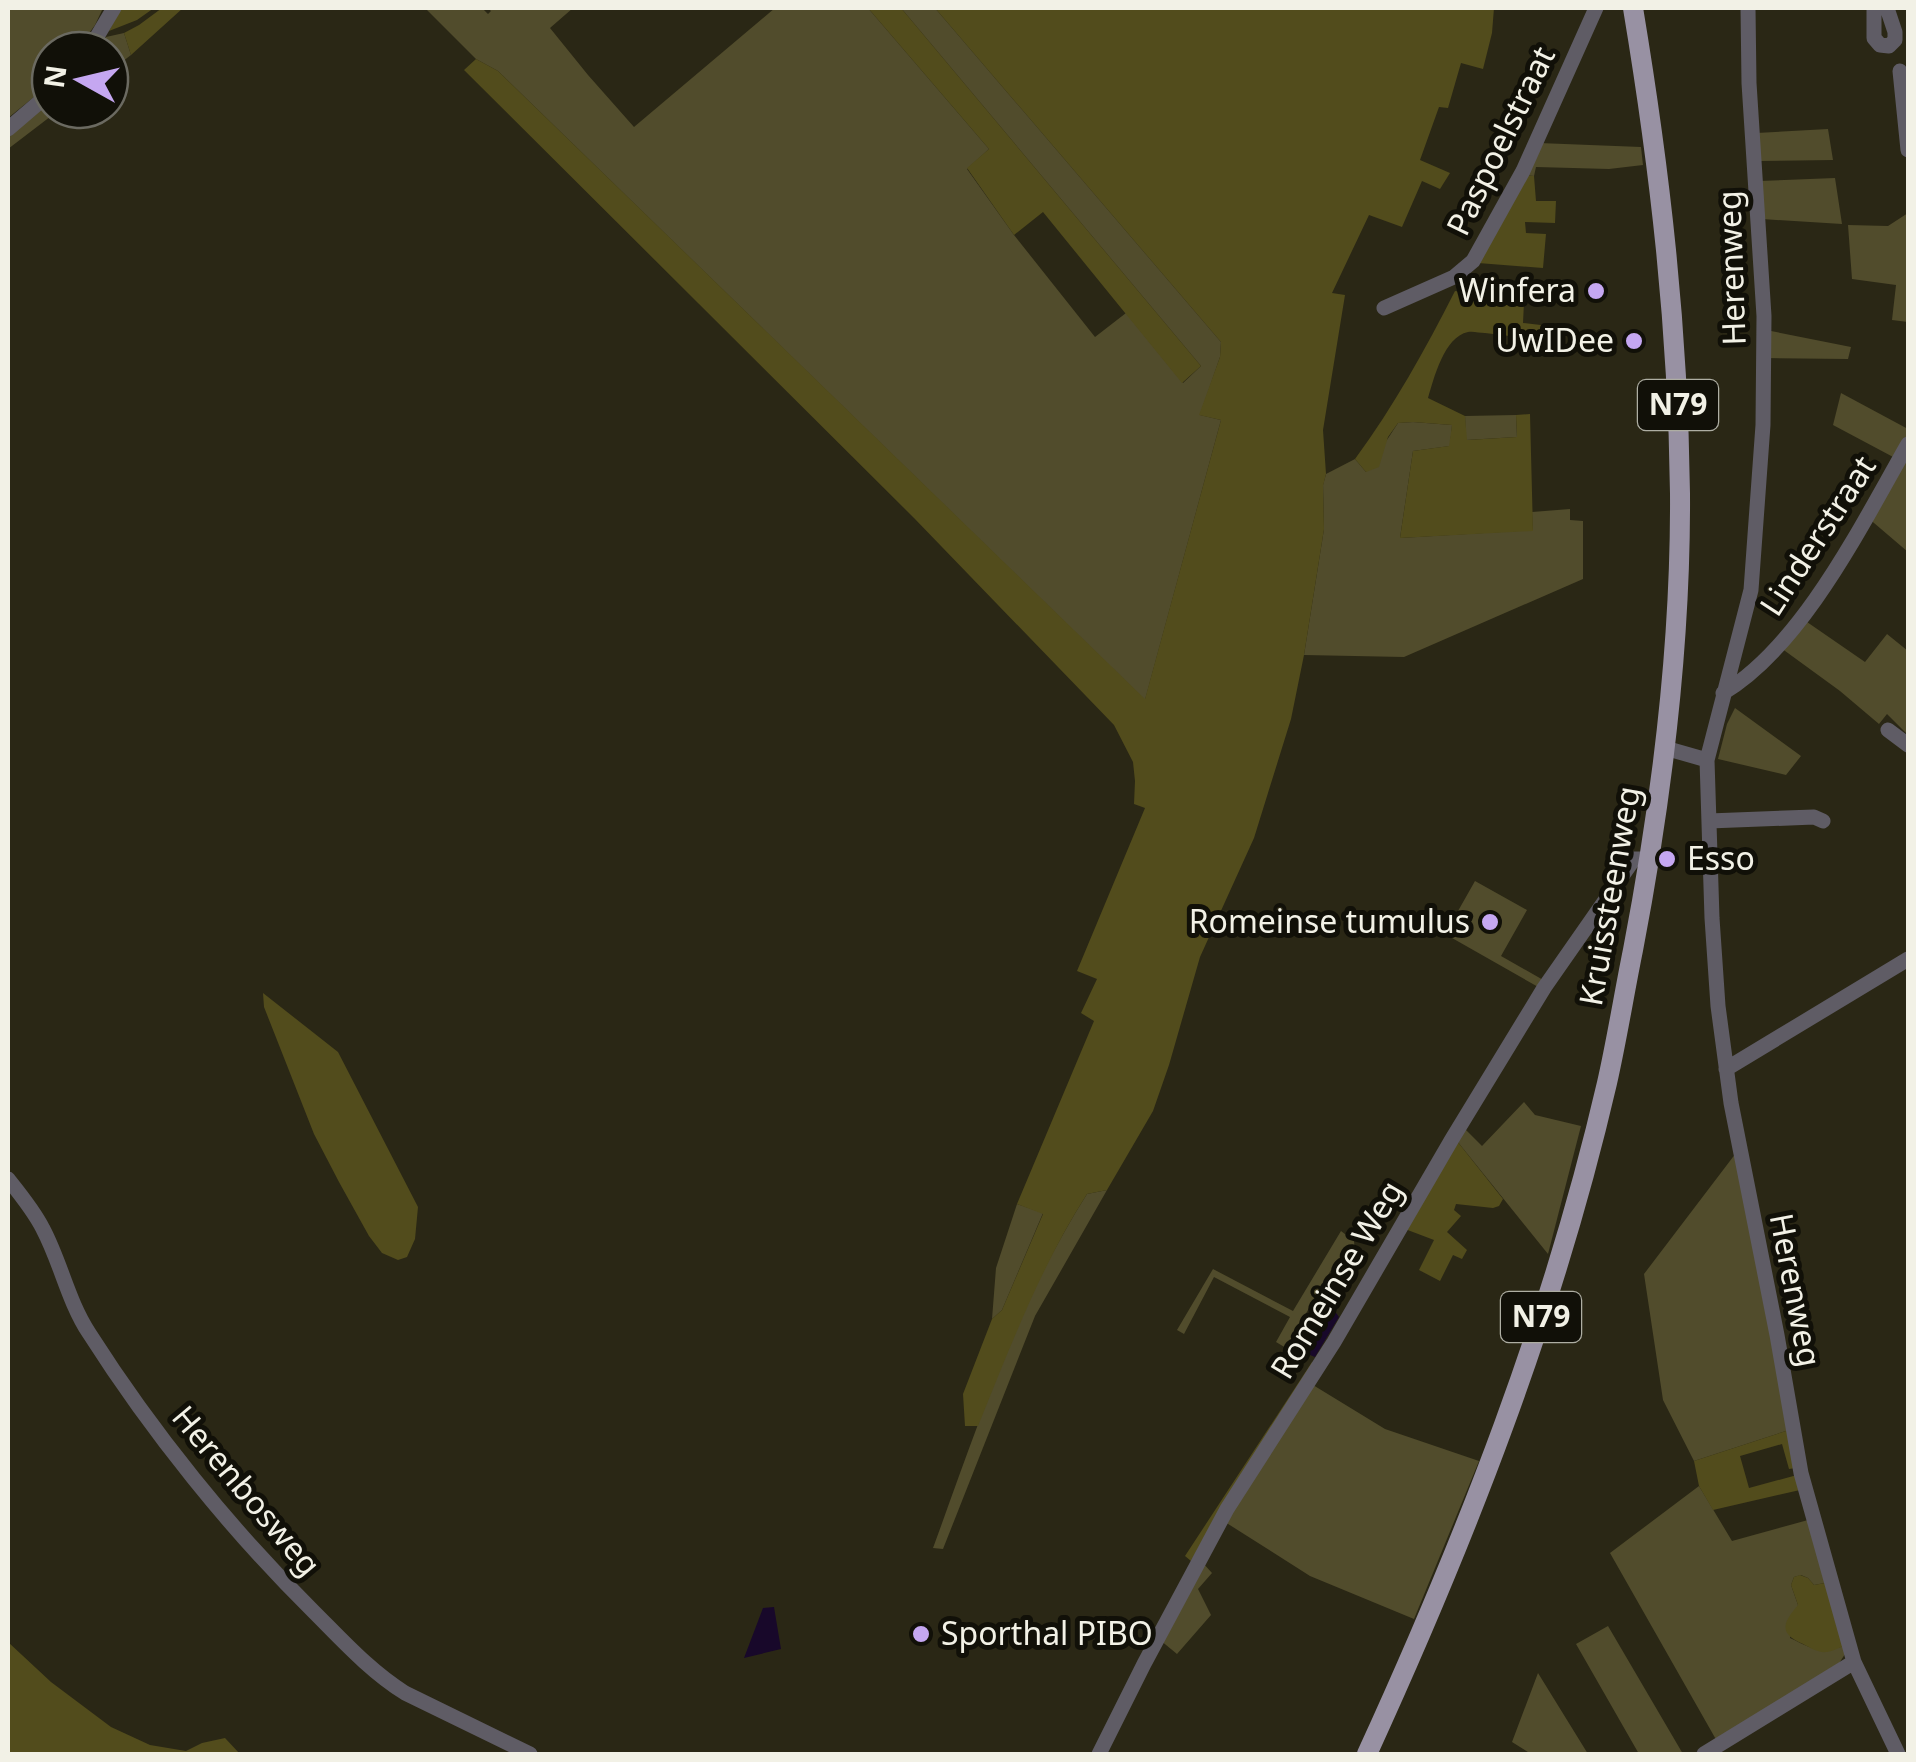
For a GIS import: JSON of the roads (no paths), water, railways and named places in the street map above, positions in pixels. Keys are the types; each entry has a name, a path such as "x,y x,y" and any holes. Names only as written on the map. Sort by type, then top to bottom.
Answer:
{"main road":[{"name":"Kruissteenweg","path":"1367,1754 1470,1517 1553,1280 1607,1083 1650,859 1665,748 1676,615 1680,498 1673,311 1662,194 1633,8"}],"street":[{"path":"101,30 114,8"},
{"name":"Paspoelstraat","path":"1384,308 1454,277 1472,261 1523,171 1596,8"},
{"name":"Herenweg","path":"1748,8 1764,316 1763,425 1751,590 1706,760 1717,988 1738,1144 1801,1474 1854,1662 1898,1754"},
{"path":"1874,8 1874,38 1880,45 1889,46 1895,40 1895,32 1887,8"},
{"path":"1900,71 1908,150"},
{"path":"8,129 30,110"},
{"name":"Linderstraat","path":"1723,693 1766,658 1803,617 1908,444"},
{"path":"1888,730 1908,745"},
{"path":"1665,748 1706,760"},
{"path":"1709,820 1814,817 1822,821"},
{"name":"Romeinse Weg","path":"1099,1754 1226,1509 1334,1342 1535,1004 1634,859 1650,859"},
{"path":"1726,1070 1908,959"},
{"name":"Herenbosweg","path":"8,1179 42,1228 90,1334 220,1512 292,1591 386,1681 530,1754"},
{"path":"1704,1754 1854,1662"}],"place":[{"name":"Winfera","path":"1596,291"},
{"name":"UwIDee","path":"1634,341"},
{"name":"Esso","path":"1667,859"},
{"name":"Romeinse tumulus","path":"1490,922"},
{"name":"Sporthal PIBO","path":"921,1634"}]}
